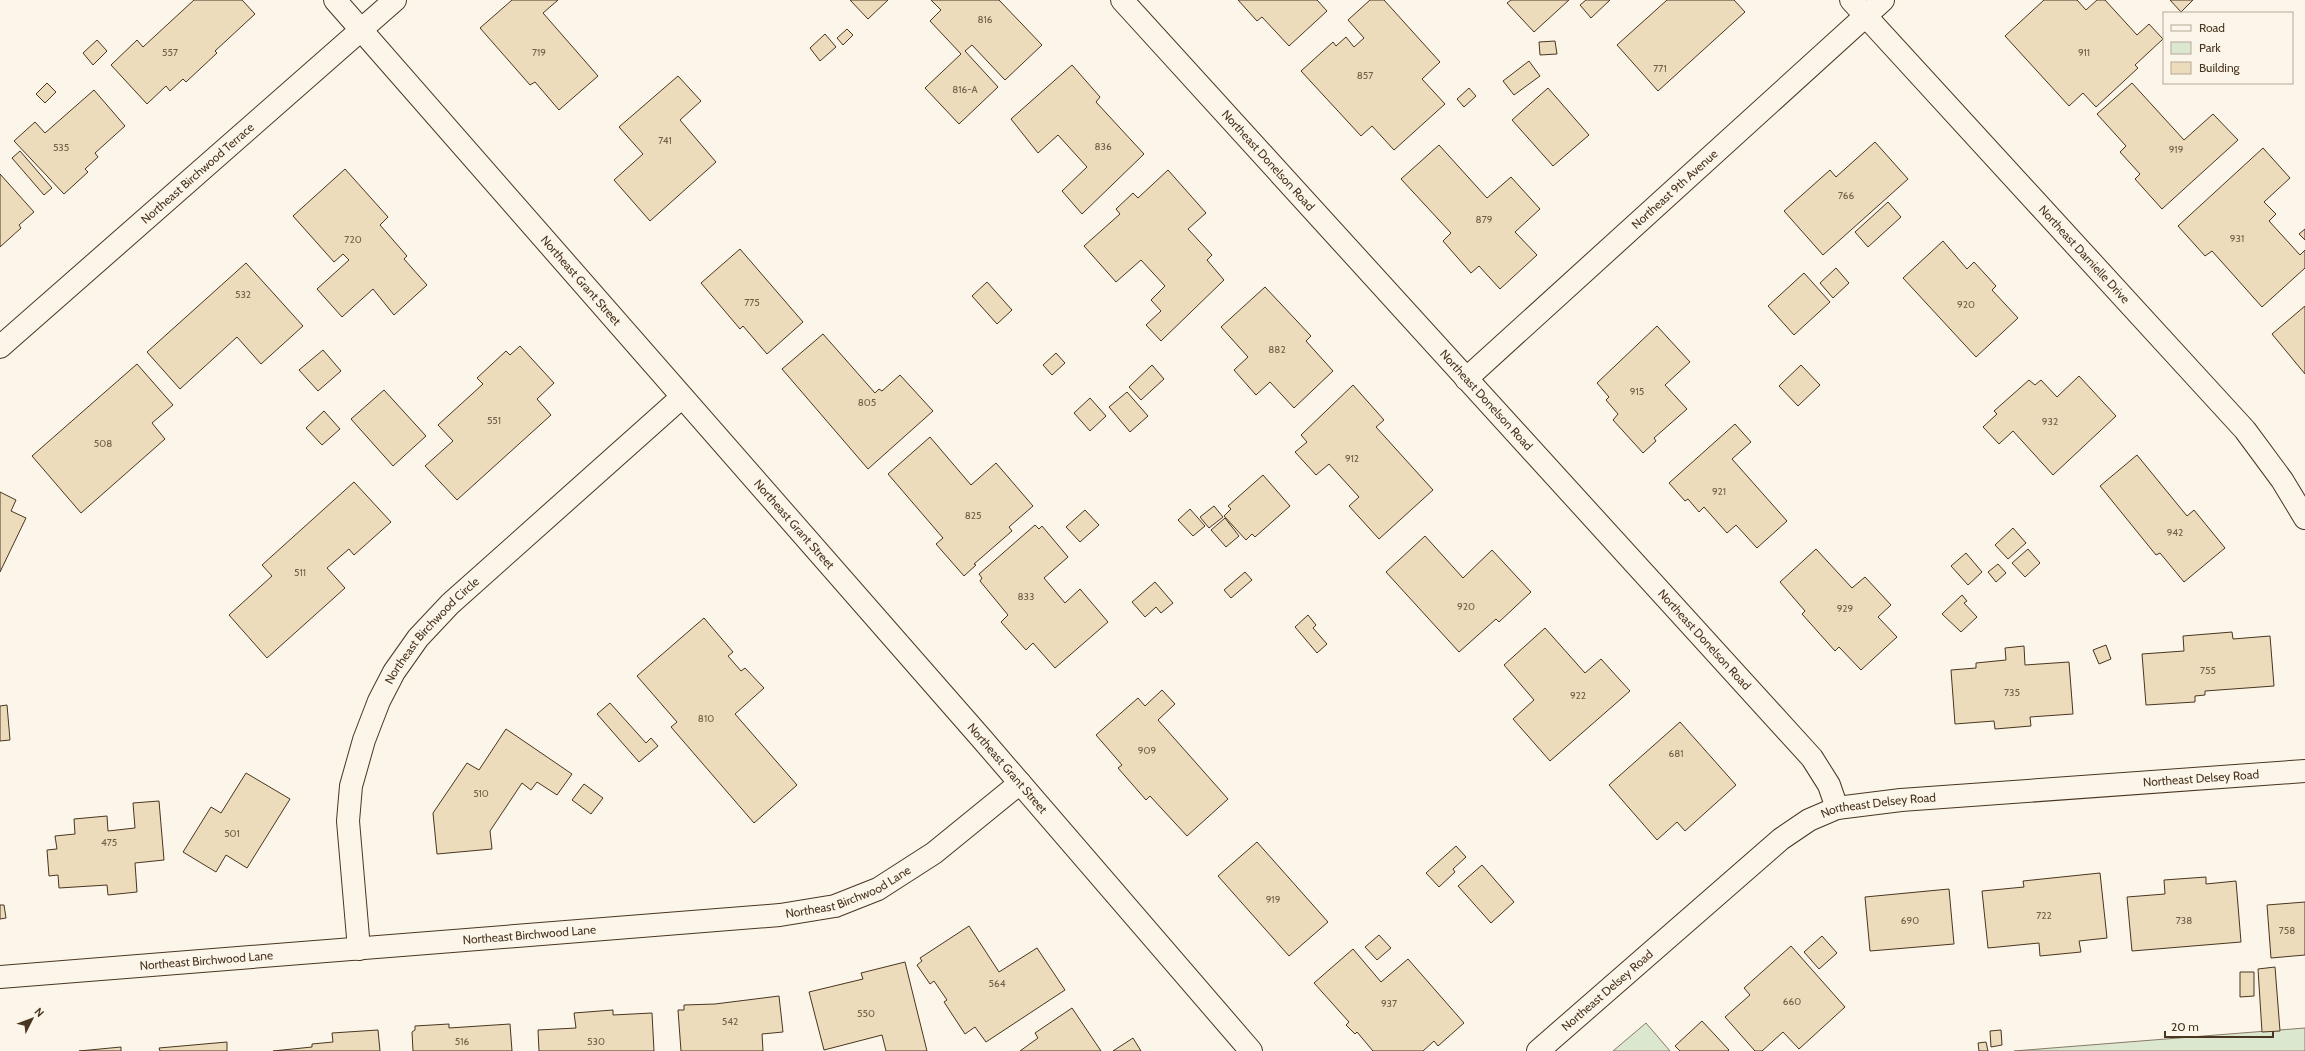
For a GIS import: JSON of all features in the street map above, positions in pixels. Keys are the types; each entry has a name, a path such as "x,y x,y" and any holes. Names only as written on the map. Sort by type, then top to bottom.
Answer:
{"street":[{"name":"Northeast Grant Street","path":"334,0 1020,784 1251,1051"},
{"name":"Northeast Birchwood Terrace","path":"0,347 360,29 395,0"},
{"name":"Northeast Donelson Road","path":"1122,0 1466,380 1812,758 1829,785 1837,808"},
{"name":"Northeast Darnielle Drive","path":"1851,0 2245,430 2282,480 2305,518"},
{"name":"Northeast 9th Avenue","path":"1466,380 1883,0"},
{"name":"Northeast Birchwood Circle","path":"359,949 348,821 351,786 364,740 379,701 394,672 418,638 450,604 682,397"},
{"name":"Northeast Delsey Road","path":"1538,1051 1781,839 1809,820 1837,808 1901,800 2305,771"},
{"name":"Northeast Birchwood Lane","path":"0,977 780,915 835,906 878,889 934,853 1020,784"}],"green space":[{"path":"1646,1023 1670,1051 1613,1051"},
{"path":"2305,1028 2305,1051 2014,1051"}],"building":[{"path":"194,0 242,0 255,14 215,51 217,53 186,82 183,79 170,91 166,86 147,104 111,65 137,40 143,47"},
{"path":"512,0 558,0 543,13 598,76 559,110 535,82 530,85 480,28"},
{"path":"850,0 888,0 868,19"},
{"path":"931,0 999,0 1042,45 1005,80 972,45 965,51 998,87 959,124 925,88 961,54 930,21 941,10"},
{"path":"1238,0 1317,0 1327,11 1289,46 1262,17 1257,21"},
{"path":"1370,0 1384,0 1440,62 1422,79 1445,104 1394,150 1372,126 1361,136 1301,71 1333,42 1336,46 1346,37 1354,47 1364,38 1348,20"},
{"path":"1511,0 1569,0 1534,32 1507,3"},
{"path":"1586,0 1610,0 1591,18 1580,5"},
{"path":"1667,0 1734,0 1745,12 1658,91 1617,45"},
{"path":"2044,0 2077,0 2086,10 2097,0 2105,0 2137,35 2149,24 2163,39 2135,65 2138,68 2096,107 2083,93 2069,106 2005,36"},
{"path":"2170,0 2193,0 2181,12"},
{"path":"847,29 853,35 843,45 837,38"},
{"path":"825,34 836,47 820,61 810,48"},
{"path":"97,40 107,51 93,65 83,53"},
{"path":"1555,41 1557,54 1540,55 1539,42"},
{"path":"1529,61 1540,76 1514,95 1503,81"},
{"path":"1072,65 1100,97 1096,102 1144,154 1082,214 1062,191 1087,167 1058,135 1038,153 1011,119"},
{"path":"678,76 701,101 680,120 716,162 650,221 614,180 643,154 619,127"},
{"path":"47,83 56,92 45,103 36,94"},
{"path":"2132,83 2184,140 2213,114 2238,140 2162,209 2135,179 2140,174 2120,152 2126,146 2097,114"},
{"path":"1469,88 1476,96 1464,107 1457,99"},
{"path":"1548,88 1589,135 1553,166 1512,120"},
{"path":"94,90 125,126 95,153 98,157 85,169 88,172 64,194 14,141 35,122 45,133"},
{"path":"1875,142 1908,179 1823,255 1784,211 1830,170 1836,177"},
{"path":"1439,145 1487,198 1511,177 1540,209 1515,232 1537,255 1500,289 1479,266 1471,273 1443,241 1451,233 1401,179"},
{"path":"2263,148 2290,178 2264,202 2276,214 2269,221 2300,255 2305,250 2305,268 2262,307 2212,251 2205,256 2178,226"},
{"path":"20,151 52,188 44,195 12,158"},
{"path":"345,169 388,217 380,225 407,256 404,259 427,285 394,315 373,289 342,317 317,289 349,260 343,254 334,262 293,216"},
{"path":"1168,170 1206,213 1188,229 1212,255 1207,260 1224,280 1161,341 1146,325 1161,311 1151,300 1165,286 1141,260 1116,282 1084,246 1120,214 1116,209 1133,193 1138,198"},
{"path":"0,174 34,212 19,225 21,228 0,247"},
{"path":"1888,202 1901,217 1868,247 1855,232"},
{"path":"2305,229 2305,240 2299,234"},
{"path":"1943,241 1967,269 1974,262 1996,286 1992,290 2018,318 1976,357 1903,278"},
{"path":"740,249 803,322 767,354 743,326 740,329 701,283"},
{"path":"246,263 303,326 261,364 237,337 180,389 147,352"},
{"path":"1836,268 1849,283 1833,298 1820,283"},
{"path":"1804,273 1830,302 1794,335 1768,306"},
{"path":"987,282 1012,310 997,324 972,296"},
{"path":"1265,287 1311,336 1306,341 1333,371 1294,408 1270,382 1256,395 1234,370 1248,357 1221,327"},
{"path":"2305,306 2305,374 2272,334"},
{"path":"1657,326 1690,362 1665,385 1687,409 1654,438 1656,441 1643,453 1613,420 1618,414 1606,400 1609,397 1597,383"},
{"path":"823,334 875,393 879,389 882,391 900,375 933,411 868,469 782,369"},
{"path":"520,346 554,383 537,399 551,415 457,500 425,466 453,441 438,425 483,384 477,378 506,351 510,355"},
{"path":"323,350 341,371 318,391 299,370"},
{"path":"1056,353 1065,363 1052,375 1043,365"},
{"path":"137,364 173,405 152,423 165,439 81,513 32,456"},
{"path":"1152,365 1164,379 1141,400 1129,387"},
{"path":"1801,365 1820,385 1798,406 1779,386"},
{"path":"2079,376 2116,416 2053,475 2013,431 1999,444 1983,427 1997,414 1994,411 2029,380 2035,385 2041,380 2057,397"},
{"path":"1353,385 1384,420 1376,427 1433,490 1379,539 1349,506 1359,497 1329,464 1316,475 1295,452 1307,442 1301,435"},
{"path":"384,390 426,436 393,466 351,419"},
{"path":"1127,392 1148,416 1130,432 1109,407"},
{"path":"1090,398 1106,416 1090,431 1074,413"},
{"path":"324,411 340,429 322,445 306,428"},
{"path":"1735,424 1751,442 1732,459 1787,521 1757,548 1736,525 1727,533 1704,507 1699,512 1688,499 1685,501 1669,483"},
{"path":"930,437 971,485 996,463 1033,506 1009,527 1012,531 974,564 976,565 964,576 936,544 943,538 888,474"},
{"path":"2137,455 2187,516 2194,510 2225,548 2184,582 2160,553 2156,555 2100,486"},
{"path":"1263,475 1290,506 1255,537 1252,534 1246,540 1224,516 1231,509 1228,506"},
{"path":"354,482 391,522 354,555 349,549 327,568 345,588 267,658 229,615 272,576 262,565"},
{"path":"0,492 16,500 11,511 26,518 0,572"},
{"path":"1214,506 1223,517 1209,528 1200,517"},
{"path":"1190,509 1205,526 1193,536 1178,520"},
{"path":"1085,510 1099,525 1080,542 1066,527"},
{"path":"1225,518 1239,536 1226,547 1211,530"},
{"path":"1035,525 1039,529 1042,526 1068,557 1044,578 1065,603 1080,589 1108,622 1055,668 1033,643 1026,650 1001,622 1008,615 980,581 982,578 979,574"},
{"path":"2013,528 2026,543 2008,559 1995,545"},
{"path":"1425,536 1463,578 1492,550 1531,592 1499,622 1496,619 1459,652 1386,572"},
{"path":"1816,549 1852,588 1865,577 1891,605 1878,617 1897,637 1861,670 1839,647 1835,651 1802,614 1805,611 1780,582"},
{"path":"2028,549 2040,563 2025,577 2012,563"},
{"path":"1966,553 1982,572 1968,585 1951,566"},
{"path":"1998,564 2006,573 1996,582 1988,572"},
{"path":"1245,572 1252,580 1231,598 1224,590"},
{"path":"1155,582 1173,603 1161,613 1156,607 1145,617 1132,602"},
{"path":"1962,595 1967,601 1964,603 1977,617 1961,632 1942,614"},
{"path":"1308,615 1316,625 1313,628 1327,644 1317,653 1295,627"},
{"path":"704,618 733,652 728,656 741,671 745,668 764,688 735,714 797,785 754,823 671,727 677,722 637,676"},
{"path":"1545,628 1585,673 1601,659 1630,691 1550,761 1513,719 1534,700 1504,665"},
{"path":"2232,632 2233,639 2270,636 2274,686 2205,691 2205,695 2195,696 2195,702 2146,705 2142,654 2184,651 2183,636"},
{"path":"2106,645 2111,659 2099,664 2093,650"},
{"path":"2024,646 2025,665 2069,662 2073,714 2030,717 2031,726 1995,729 1994,721 1955,724 1951,670 1976,668 1976,663 2006,660 2005,648"},
{"path":"1162,690 1175,704 1158,720 1228,799 1187,836 1150,796 1146,800 1118,768 1122,765 1096,735 1138,698 1145,706"},
{"path":"610,703 646,743 651,738 658,746 639,762 597,714"},
{"path":"7,705 10,740 0,741 0,706"},
{"path":"1680,722 1736,785 1685,831 1677,822 1657,840 1609,785"},
{"path":"506,729 572,774 557,795 537,782 531,790 522,783 490,831 492,849 437,854 433,813 467,763 479,770"},
{"path":"246,773 290,799 247,868 226,855 216,872 183,852 211,807 221,813"},
{"path":"584,784 603,798 591,814 572,800"},
{"path":"159,801 164,860 135,863 137,892 108,895 107,885 59,888 58,875 49,876 47,850 57,849 55,836 75,834 74,819 107,816 108,831 135,828 133,803"},
{"path":"1257,842 1328,922 1289,956 1218,876"},
{"path":"1456,846 1466,857 1453,869 1455,872 1439,887 1426,873"},
{"path":"1482,865 1514,902 1491,923 1458,886"},
{"path":"2100,873 2107,938 2079,941 2081,952 2040,956 2039,943 1988,948 1982,891 2024,887 2023,881"},
{"path":"2206,877 2206,884 2236,881 2241,942 2132,951 2127,897 2165,894 2164,880"},
{"path":"1949,889 1954,944 1870,951 1865,897"},
{"path":"2305,902 2305,955 2271,958 2267,905"},
{"path":"0,905 4,905 6,918 0,919"},
{"path":"969,926 999,972 1037,948 1065,990 986,1042 975,1027 965,1034 944,1002 947,1000 934,981 930,984 917,965 922,961 920,958"},
{"path":"1379,935 1391,948 1377,960 1365,947"},
{"path":"1822,936 1837,953 1819,969 1804,952"},
{"path":"1791,946 1845,1007 1799,1049 1783,1032 1762,1051 1755,1051 1725,1017 1750,995 1744,988"},
{"path":"1353,949 1381,982 1408,959 1464,1023 1438,1046 1434,1041 1423,1051 1373,1051 1357,1032 1355,1034 1346,1025 1349,1022 1314,983"},
{"path":"905,962 927,1051 886,1051 882,1035 824,1050 809,992 863,979 861,973"},
{"path":"2275,967 2280,1031 2262,1032 2258,969"},
{"path":"2240,972 2254,972 2254,996 2240,997"},
{"path":"779,996 783,1032 762,1034 763,1051 681,1051 678,1010 684,1010 684,1005 715,1004"},
{"path":"1072,1008 1101,1051 1020,1051 1038,1038 1035,1033"},
{"path":"613,1010 613,1015 652,1013 654,1051 539,1051 538,1030 576,1028 574,1013"},
{"path":"1702,1021 1729,1050 1728,1051 1680,1051 1675,1046"},
{"path":"449,1024 449,1028 510,1024 512,1051 413,1051 412,1032 415,1030 415,1026"},
{"path":"378,1030 380,1051 273,1051 312,1047 312,1044 333,1042 332,1033"},
{"path":"2001,1030 2002,1045 1991,1047 1990,1031"},
{"path":"1133,1038 1141,1051 1113,1051"},
{"path":"227,1042 227,1051 160,1051 159,1048"},
{"path":"1986,1042 1988,1051 1979,1051 1978,1043"},
{"path":"121,1047 121,1051 79,1051"}]}
